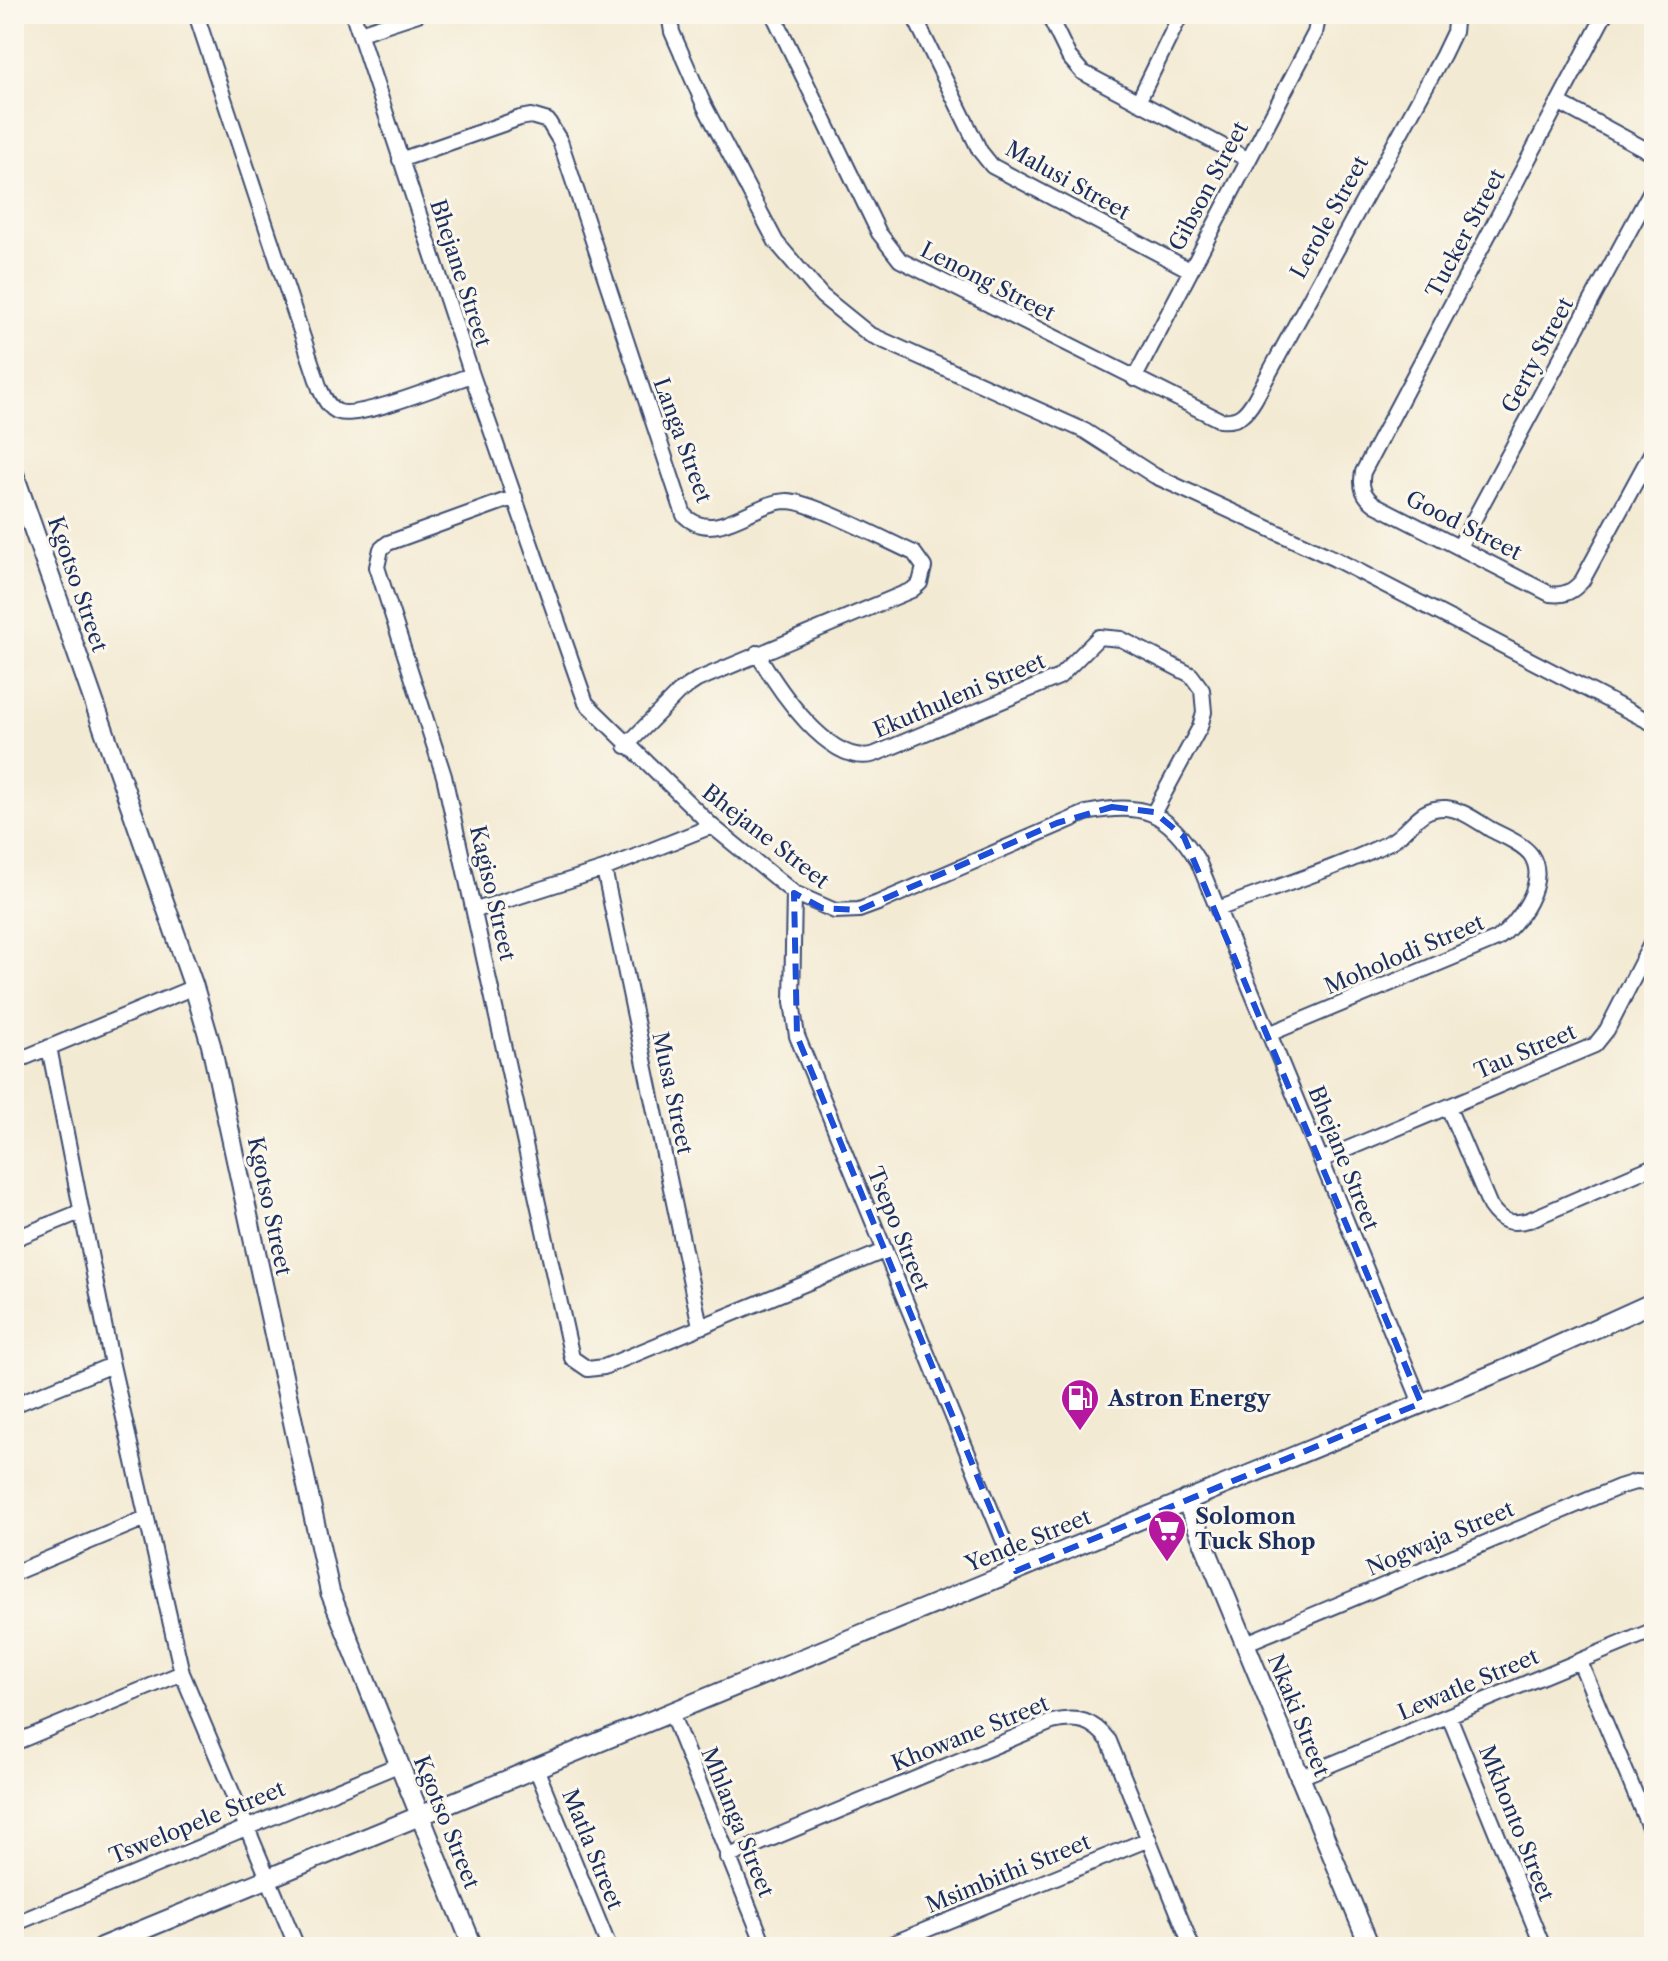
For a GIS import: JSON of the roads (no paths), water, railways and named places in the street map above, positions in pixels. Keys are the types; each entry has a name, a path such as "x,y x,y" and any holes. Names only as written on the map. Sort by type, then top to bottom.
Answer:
{"street":[{"path":"196,14 320,389 330,407 339,412 364,411 472,375"},
{"name":"Bhejane Street","path":"353,14 472,375 586,703 626,746 712,826 794,893 822,908 859,910 1086,813 1112,807 1154,812 1184,837 1198,861 1421,1403"},
{"path":"360,33 418,14"},
{"path":"669,14 672,32 704,105 776,242 822,296 869,334 1085,431 1155,476 1335,559 1654,724"},
{"name":"Malusi Street","path":"913,14 980,151 992,166 1188,269"},
{"path":"1048,14 1075,66 1090,77 1247,159"},
{"path":"1138,102 1181,14"},
{"name":"Gibson Street","path":"1134,379 1188,269 1315,33 1319,14"},
{"name":"Lerole Street","path":"1220,420 1239,419 1255,399 1443,55 1454,32 1456,14"},
{"name":"Tucker Street","path":"1363,472 1605,14"},
{"name":"Lenong Street","path":"777,15 890,251 912,268 1220,420"},
{"path":"1560,103 1654,154"},
{"name":"Langa Street","path":"400,160 520,118 531,116 548,121 560,141 684,515 696,525 711,527 769,505 796,502 914,553 920,559 924,576 912,590 757,653 686,686 626,746"},
{"name":"Gerty Street","path":"1459,547 1654,185"},
{"name":"Good Street","path":"1363,472 1361,484 1369,500 1550,594 1568,593 1582,581 1654,448"},
{"name":"Kgotso Street","path":"15,478 194,987 215,1064 321,1559 342,1627 473,1947"},
{"name":"Kagiso Street","path":"515,497 388,543 378,557 380,579 441,767 476,910 568,1349 581,1366 604,1367 700,1326"},
{"name":"Ekuthuleni Street","path":"757,653 782,695 838,750 857,758 875,754 1059,677 1099,637 1121,639 1191,675 1204,700 1200,727 1154,812"},
{"name":"Moholodi Street","path":"1218,909 1388,842 1420,814 1431,809 1458,811 1524,847 1535,865 1535,886 1524,908 1513,925 1497,939 1269,1034"},
{"path":"476,910 604,869 712,826"},
{"name":"Musa Street","path":"604,869 700,1326"},
{"name":"Tsepo Street","path":"794,893 792,1002 797,1036 1016,1571"},
{"name":"Tau Street","path":"1321,1160 1595,1045 1607,1030 1654,938"},
{"path":"14,1062 194,987"},
{"path":"49,1047 112,1365 182,1673 297,1947"},
{"path":"1448,1107 1490,1206 1497,1216 1509,1223 1529,1220 1654,1166"},
{"path":"14,1239 80,1212"},
{"path":"700,1326 884,1251"},
{"name":"Yende Street","path":"418,1816 1421,1403 1654,1302"},
{"path":"14,1405 112,1365"},
{"name":"Nogwaja Street","path":"1244,1644 1619,1487 1635,1482 1654,1483"},
{"name":"Nkaki Street","path":"1186,1500 1370,1947"},
{"path":"14,1573 146,1518"},
{"name":"Lewatle Street","path":"1298,1778 1654,1630"},
{"path":"1580,1662 1654,1839"},
{"path":"14,1743 182,1673"},
{"name":"Mhlanga Street","path":"671,1713 765,1947"},
{"name":"Mkhonto Street","path":"1449,1716 1543,1947"},
{"name":"Khowane Street","path":"727,1857 1067,1718 1091,1723 1109,1741 1192,1947"},
{"name":"Tswelopele Street","path":"14,1924 398,1765"},
{"name":"Matla Street","path":"536,1768 609,1947"},
{"path":"101,1947 418,1816"},
{"name":"Msimbithi Street","path":"884,1947 1149,1839"}],"place":[{"name":"Astron Energy","path":"1080,1432"},
{"name":"Solomon Tuck Shop","path":"1167,1563"}]}
